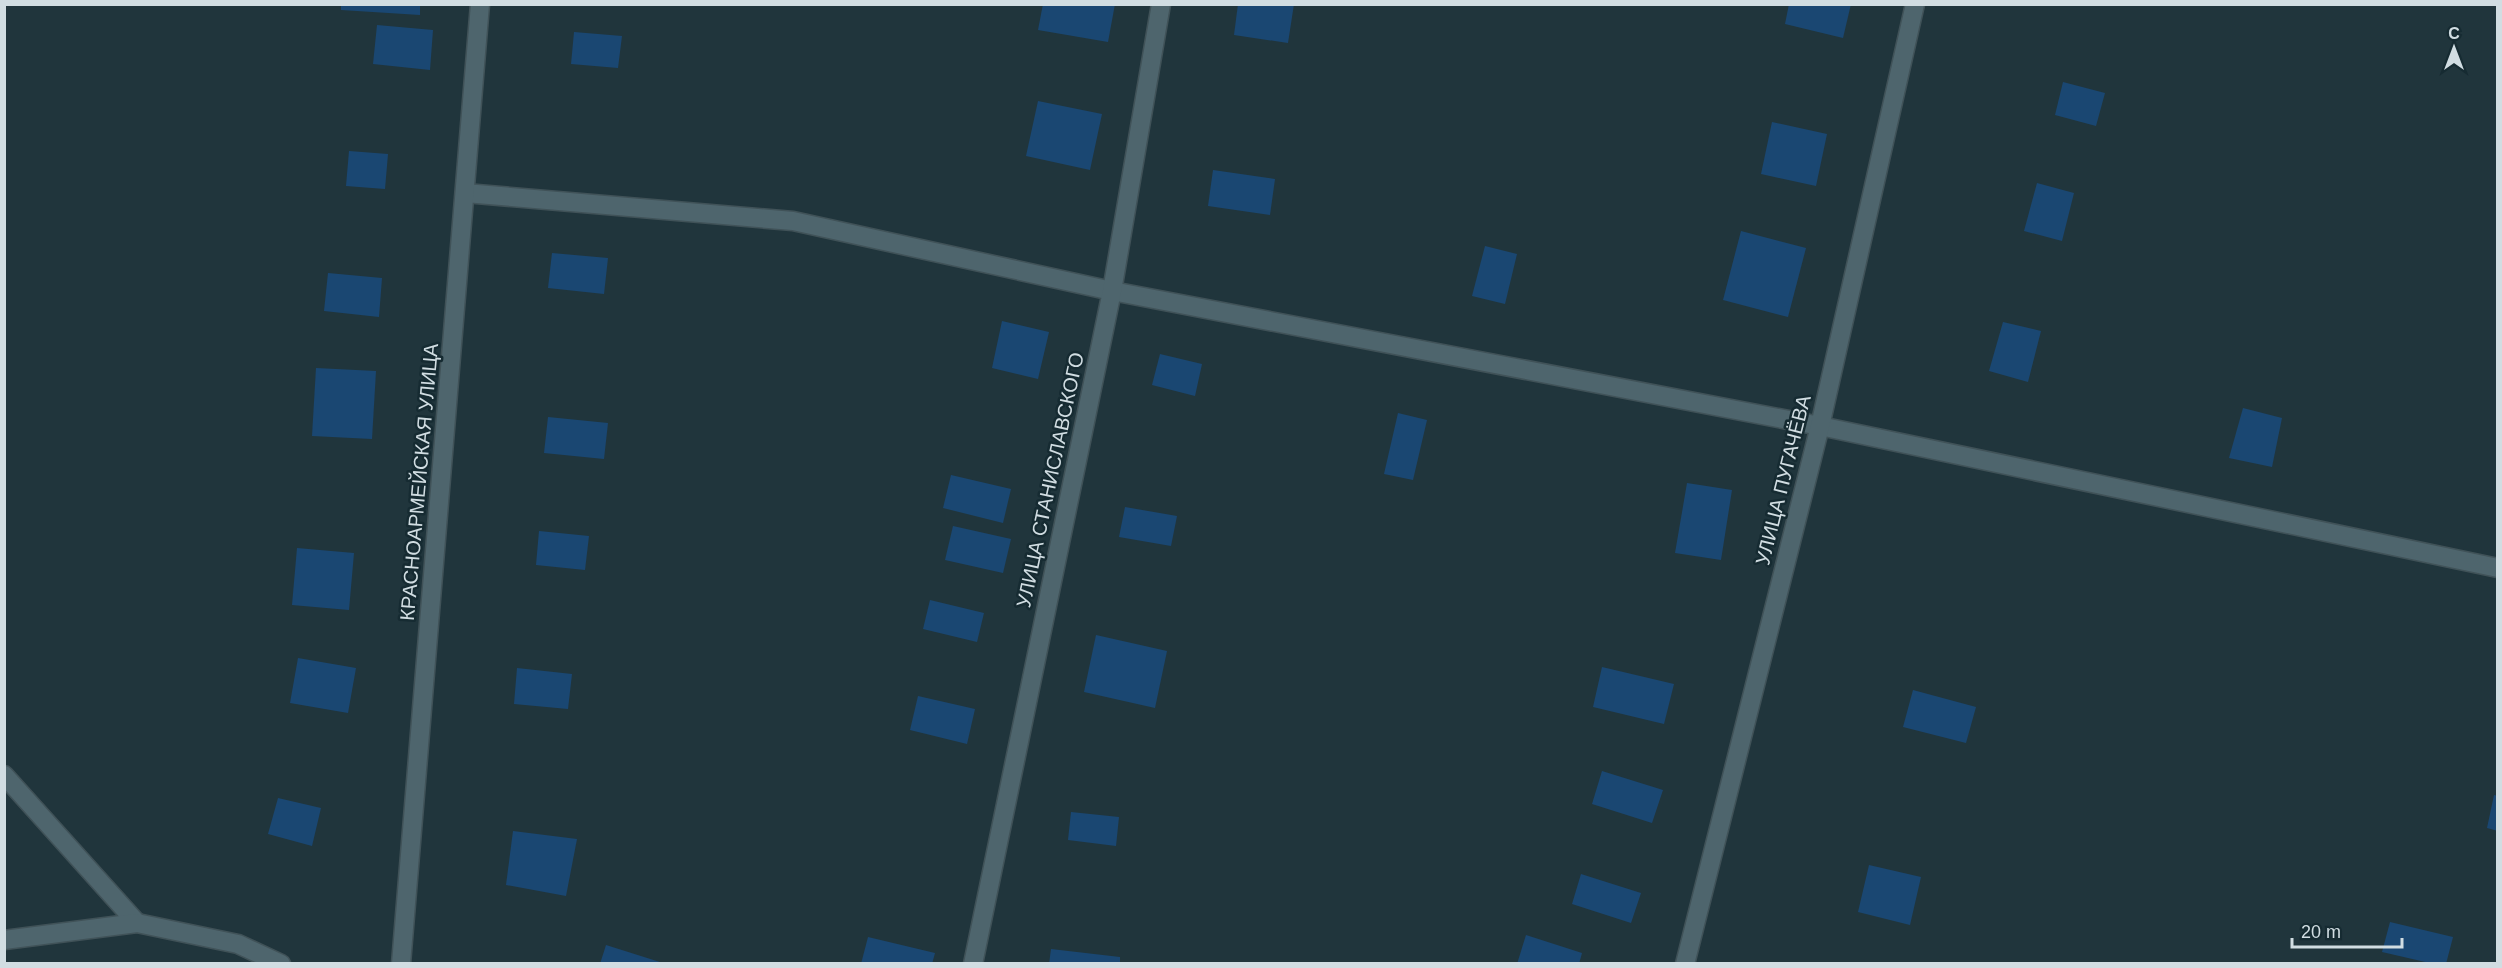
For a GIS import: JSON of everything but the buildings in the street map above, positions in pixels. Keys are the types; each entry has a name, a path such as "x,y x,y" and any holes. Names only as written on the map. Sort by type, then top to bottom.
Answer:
{"street":[{"name":"КРАСНОАРМЕЙСКАЯ УЛИЦА","path":"401,963 480,4"},
{"name":"УЛИЦА СТАНИСЛАВСКОГО","path":"973,963 1112,291 1161,4"},
{"name":"УЛИЦА ПУГАЧЁВА","path":"1685,963 1820,426 1916,4"},
{"path":"465,194 793,221 1112,291 1820,426 2498,568"},
{"path":"4,776 137,923"},
{"path":"4,940 137,923 238,944 281,963"}]}
